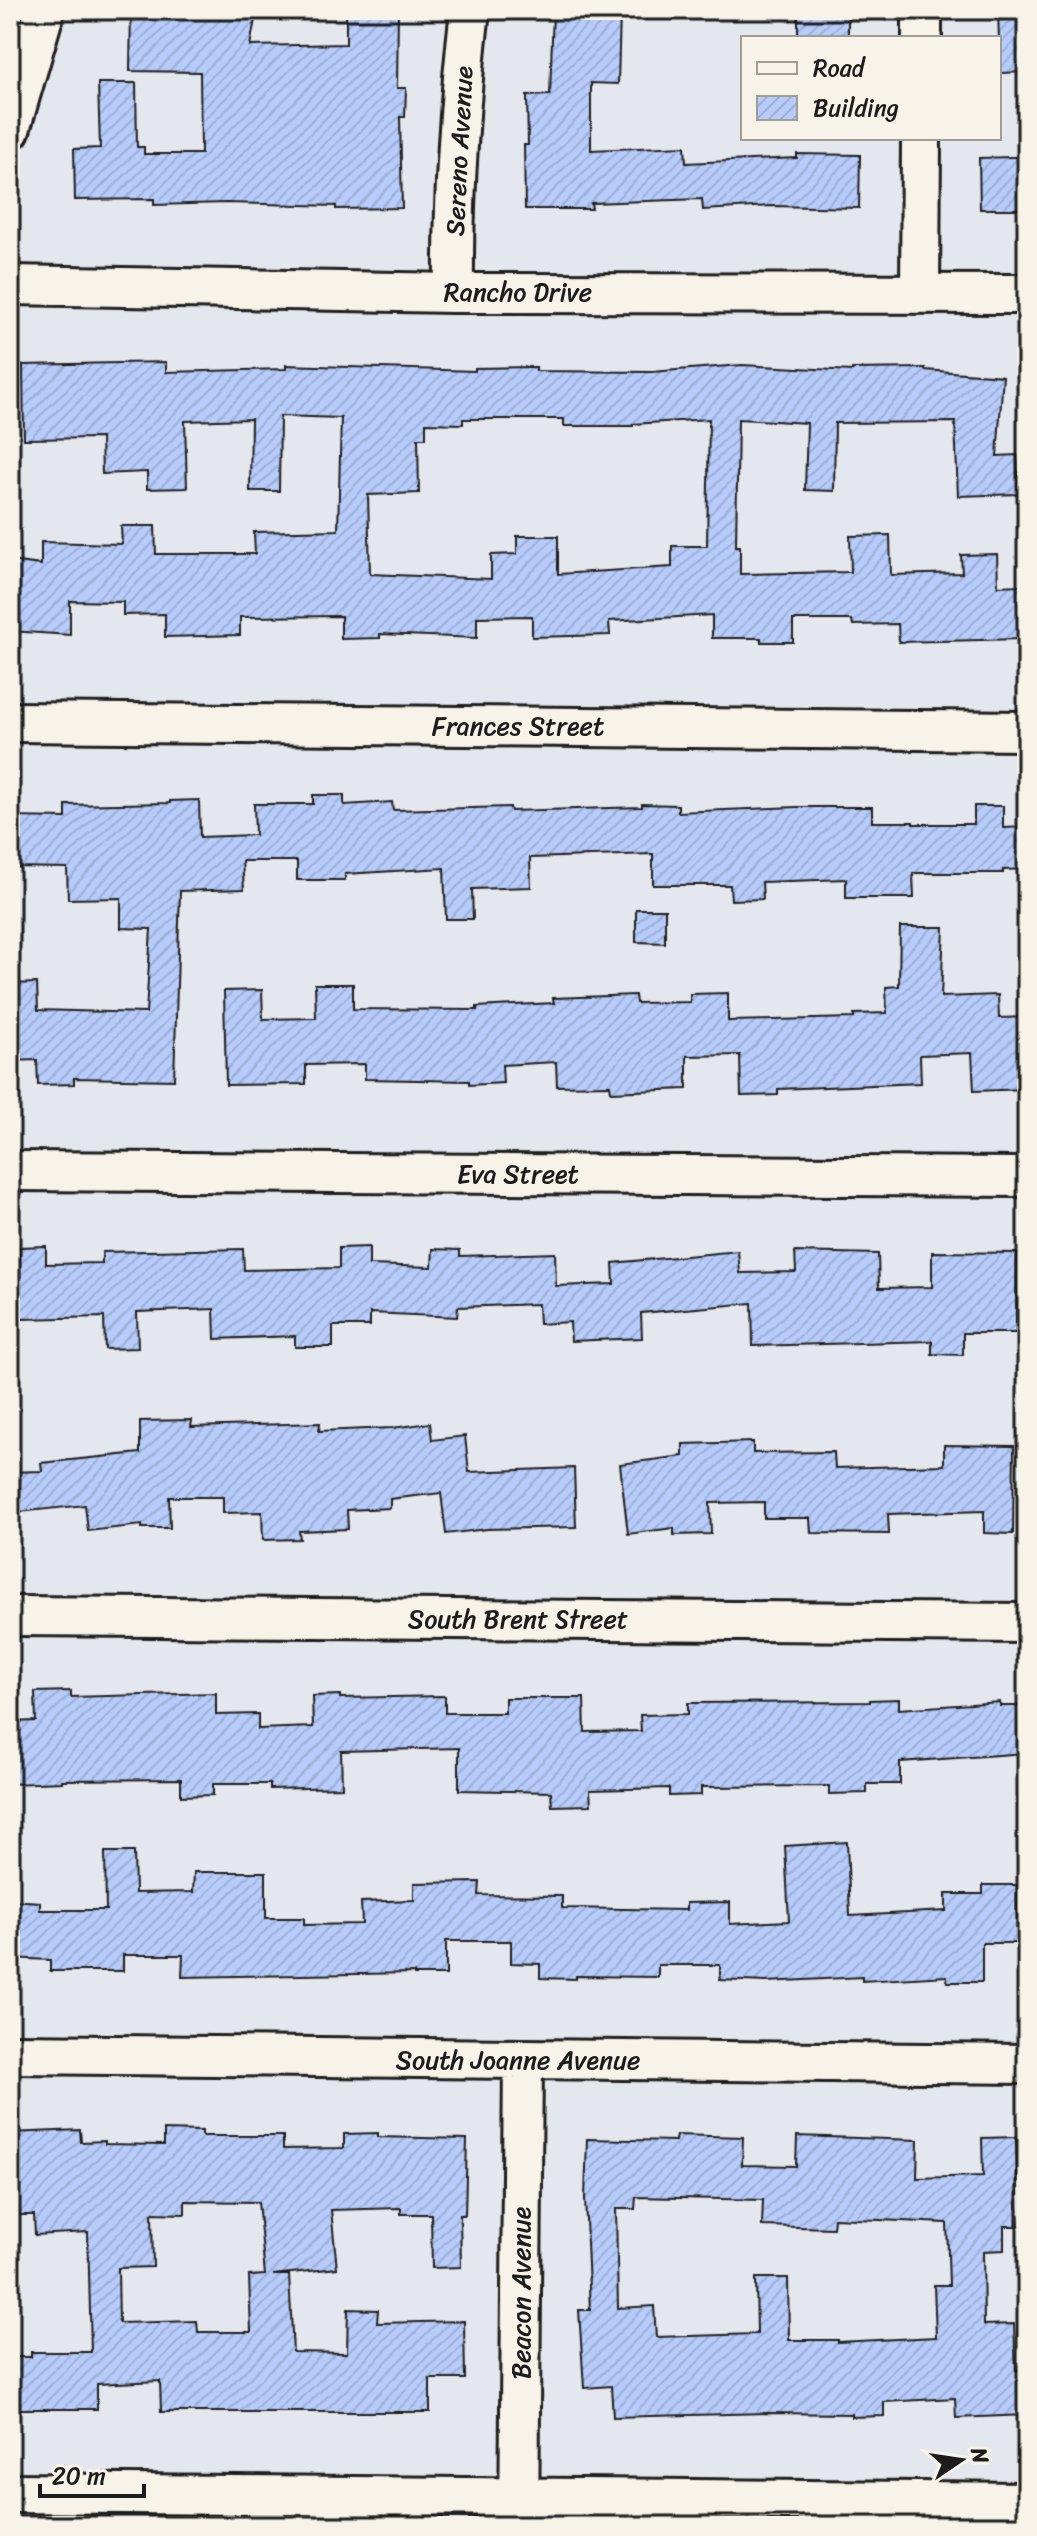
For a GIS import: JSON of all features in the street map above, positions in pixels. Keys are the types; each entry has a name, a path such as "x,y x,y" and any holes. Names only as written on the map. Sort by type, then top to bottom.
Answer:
{"street":[{"path":"10,130 45,10"},
{"name":"Sereno Avenue","path":"454,293 453,219 458,110 470,10"},
{"path":"922,10 922,36"},
{"path":"920,292 921,140"},
{"name":"Rancho Drive","path":"10,285 454,293 1027,294"},
{"name":"Frances Street","path":"10,722 1027,731"},
{"name":"Eva Street","path":"10,1171 1027,1177"},
{"name":"South Brent Street","path":"10,1616 1027,1623"},
{"name":"South Joanne Avenue","path":"10,2054 1027,2064"},
{"name":"Beacon Avenue","path":"520,2512 523,2060"},
{"path":"10,2493 520,2512 1027,2502"}],"building":[{"path":"131,10 236,10 256,14 250,46 346,44 346,10 398,10 397,88 406,88 405,117 400,117 402,208 336,209 336,206 226,203 154,205 154,199 75,200 74,149 100,148 98,83 136,83 137,147 144,147 144,154 201,154 200,72 130,71"},
{"path":"553,10 620,12 618,84 591,83 591,150 685,146 686,163 797,158 797,154 860,155 859,208 772,206 703,210 702,199 591,203 592,209 525,209 527,96 550,95"},
{"path":"798,10 848,10 848,36 798,36"},
{"path":"998,10 1027,10 1027,72 1001,73"},
{"path":"1027,157 1027,209 980,209 979,158"},
{"path":"166,362 166,372 286,369 286,365 475,371 475,368 536,367 536,371 651,372 742,365 852,371 925,368 1003,376 997,456 1017,455 1019,494 958,496 955,422 835,423 834,491 805,490 807,423 738,419 736,546 740,546 740,574 851,572 850,536 890,535 891,575 962,573 961,555 997,554 998,586 1020,585 1022,639 899,642 898,624 853,625 852,620 793,620 793,642 761,642 761,638 712,638 712,615 609,621 610,635 532,637 532,616 477,617 477,638 380,634 380,638 341,639 341,616 240,617 240,635 165,637 165,614 123,615 123,602 70,601 70,635 10,631 10,561 41,565 41,542 122,544 121,526 155,526 156,554 255,554 254,532 338,530 341,418 280,416 279,491 250,491 251,419 185,421 187,488 147,489 147,472 102,474 101,438 24,439 23,365","holes":["463,419 564,419 564,426 633,426 709,419 707,546 672,546 672,567 558,574 558,536 517,536 517,554 491,555 491,579 370,574 368,495 419,493 418,438 426,438 426,423 463,424"]},
{"path":"313,795 344,795 344,805 392,802 393,810 510,807 511,811 642,807 642,804 678,805 678,812 872,807 872,822 913,824 974,824 974,806 1003,806 1003,828 1027,827 1027,869 1003,870 1003,873 913,873 914,898 846,898 846,879 762,882 763,899 731,900 730,885 653,885 653,854 530,858 531,887 472,889 473,919 446,919 444,868 345,874 345,880 297,880 297,861 242,861 244,889 180,891 174,1080 74,1078 74,1084 38,1085 37,1060 10,1061 10,984 37,983 38,1010 146,1013 151,929 121,928 121,898 68,899 67,868 10,867 10,817 66,818 66,805 199,800 200,837 255,835 254,804 313,804"},
{"path":"636,909 665,909 665,943 636,942"},
{"path":"900,927 944,927 941,997 998,995 999,1018 1027,1017 1027,1089 974,1091 972,1053 920,1055 921,1083 778,1089 778,1095 741,1096 740,1055 687,1056 687,1089 611,1092 610,1085 557,1086 556,1062 502,1065 503,1083 469,1085 469,1081 365,1079 365,1064 306,1065 306,1084 226,1085 224,991 262,990 263,1019 316,1018 315,984 353,984 353,1009 477,1010 477,1007 554,1003 553,998 635,995 636,1003 690,1002 690,994 728,993 728,1021 854,1018 854,1014 887,1013 886,987 899,986"},
{"path":"46,1246 46,1264 102,1263 102,1252 243,1249 244,1270 339,1268 339,1248 369,1247 369,1265 432,1267 433,1249 460,1250 460,1256 555,1253 556,1286 614,1284 613,1263 738,1251 740,1273 796,1272 795,1252 878,1254 879,1288 932,1287 932,1252 1017,1253 1016,1333 963,1333 963,1355 932,1354 932,1341 753,1346 752,1303 641,1313 642,1338 571,1341 570,1322 539,1324 538,1304 458,1307 457,1317 370,1313 370,1326 333,1326 333,1347 295,1347 295,1336 215,1339 214,1309 137,1312 138,1348 105,1349 104,1317 21,1319 19,1247"},
{"path":"192,1420 191,1427 320,1423 319,1431 430,1423 432,1440 465,1436 469,1472 574,1468 576,1527 487,1529 446,1534 441,1493 390,1499 390,1508 347,1510 348,1529 299,1531 300,1539 263,1540 262,1512 223,1513 223,1497 169,1497 170,1528 142,1528 142,1525 88,1531 85,1505 10,1513 10,1472 42,1471 41,1463 140,1453 140,1421"},
{"path":"753,1442 753,1453 834,1452 835,1468 944,1465 944,1445 1014,1446 1013,1534 984,1533 984,1511 888,1514 889,1534 811,1533 810,1518 764,1518 764,1502 710,1503 711,1534 674,1535 674,1528 628,1534 620,1464 683,1456 683,1444"},
{"path":"71,1691 71,1697 216,1693 216,1715 258,1714 258,1729 313,1727 312,1696 445,1696 445,1713 505,1713 505,1698 584,1698 585,1732 641,1731 640,1715 688,1714 688,1703 870,1702 899,1699 899,1709 1000,1702 1000,1706 1027,1706 1027,1753 900,1762 900,1784 867,1784 867,1793 829,1794 829,1786 701,1787 701,1795 669,1796 669,1788 590,1790 591,1805 552,1806 551,1792 459,1790 459,1748 341,1751 342,1787 270,1789 270,1784 213,1784 213,1795 181,1796 181,1779 62,1780 10,1784 10,1722 36,1721 35,1692"},
{"path":"847,1842 850,1916 946,1911 946,1894 983,1894 983,1885 1017,1885 1017,1943 982,1943 982,1982 947,1982 947,1976 862,1981 862,1977 766,1982 720,1980 720,1965 658,1965 658,1977 540,1978 540,1964 511,1963 511,1941 446,1941 446,1975 182,1977 183,1955 123,1955 123,1971 50,1971 50,1960 10,1958 10,1900 40,1902 40,1910 106,1910 105,1852 134,1852 135,1893 193,1892 194,1872 266,1872 266,1918 304,1918 304,1925 362,1924 361,1902 414,1900 414,1883 480,1882 479,1895 562,1896 562,1908 686,1910 686,1903 730,1902 730,1924 789,1921 785,1846"},
{"path":"80,2130 81,2142 164,2145 164,2130 202,2131 202,2136 283,2136 283,2149 344,2148 344,2134 467,2139 465,2215 460,2215 461,2267 432,2268 431,2214 401,2214 401,2208 331,2210 337,2268 273,2275 289,2275 293,2352 347,2353 348,2309 378,2310 377,2323 464,2321 465,2379 430,2379 430,2412 161,2412 160,2381 97,2384 97,2409 10,2409 10,2357 31,2357 31,2352 91,2352 88,2232 35,2235 34,2215 10,2215 10,2133","holes":["185,2201 258,2202 265,2275 249,2276 251,2332 198,2332 197,2321 119,2323 118,2268 153,2267 152,2213 185,2214"]},
{"path":"676,2135 743,2137 742,2165 796,2166 797,2136 918,2140 917,2178 983,2176 982,2138 1016,2137 1019,2226 1004,2226 1004,2250 983,2251 984,2325 1014,2324 1016,2370 1027,2370 1027,2415 956,2418 955,2398 884,2402 884,2416 768,2413 613,2417 611,2386 584,2388 579,2310 590,2310 585,2198 587,2139 675,2141","holes":["636,2197 763,2200 762,2226 833,2228 834,2218 947,2223 949,2285 934,2285 936,2337 838,2342 789,2340 788,2278 756,2278 757,2334 656,2337 654,2306 618,2308 616,2209 635,2209"]}]}
